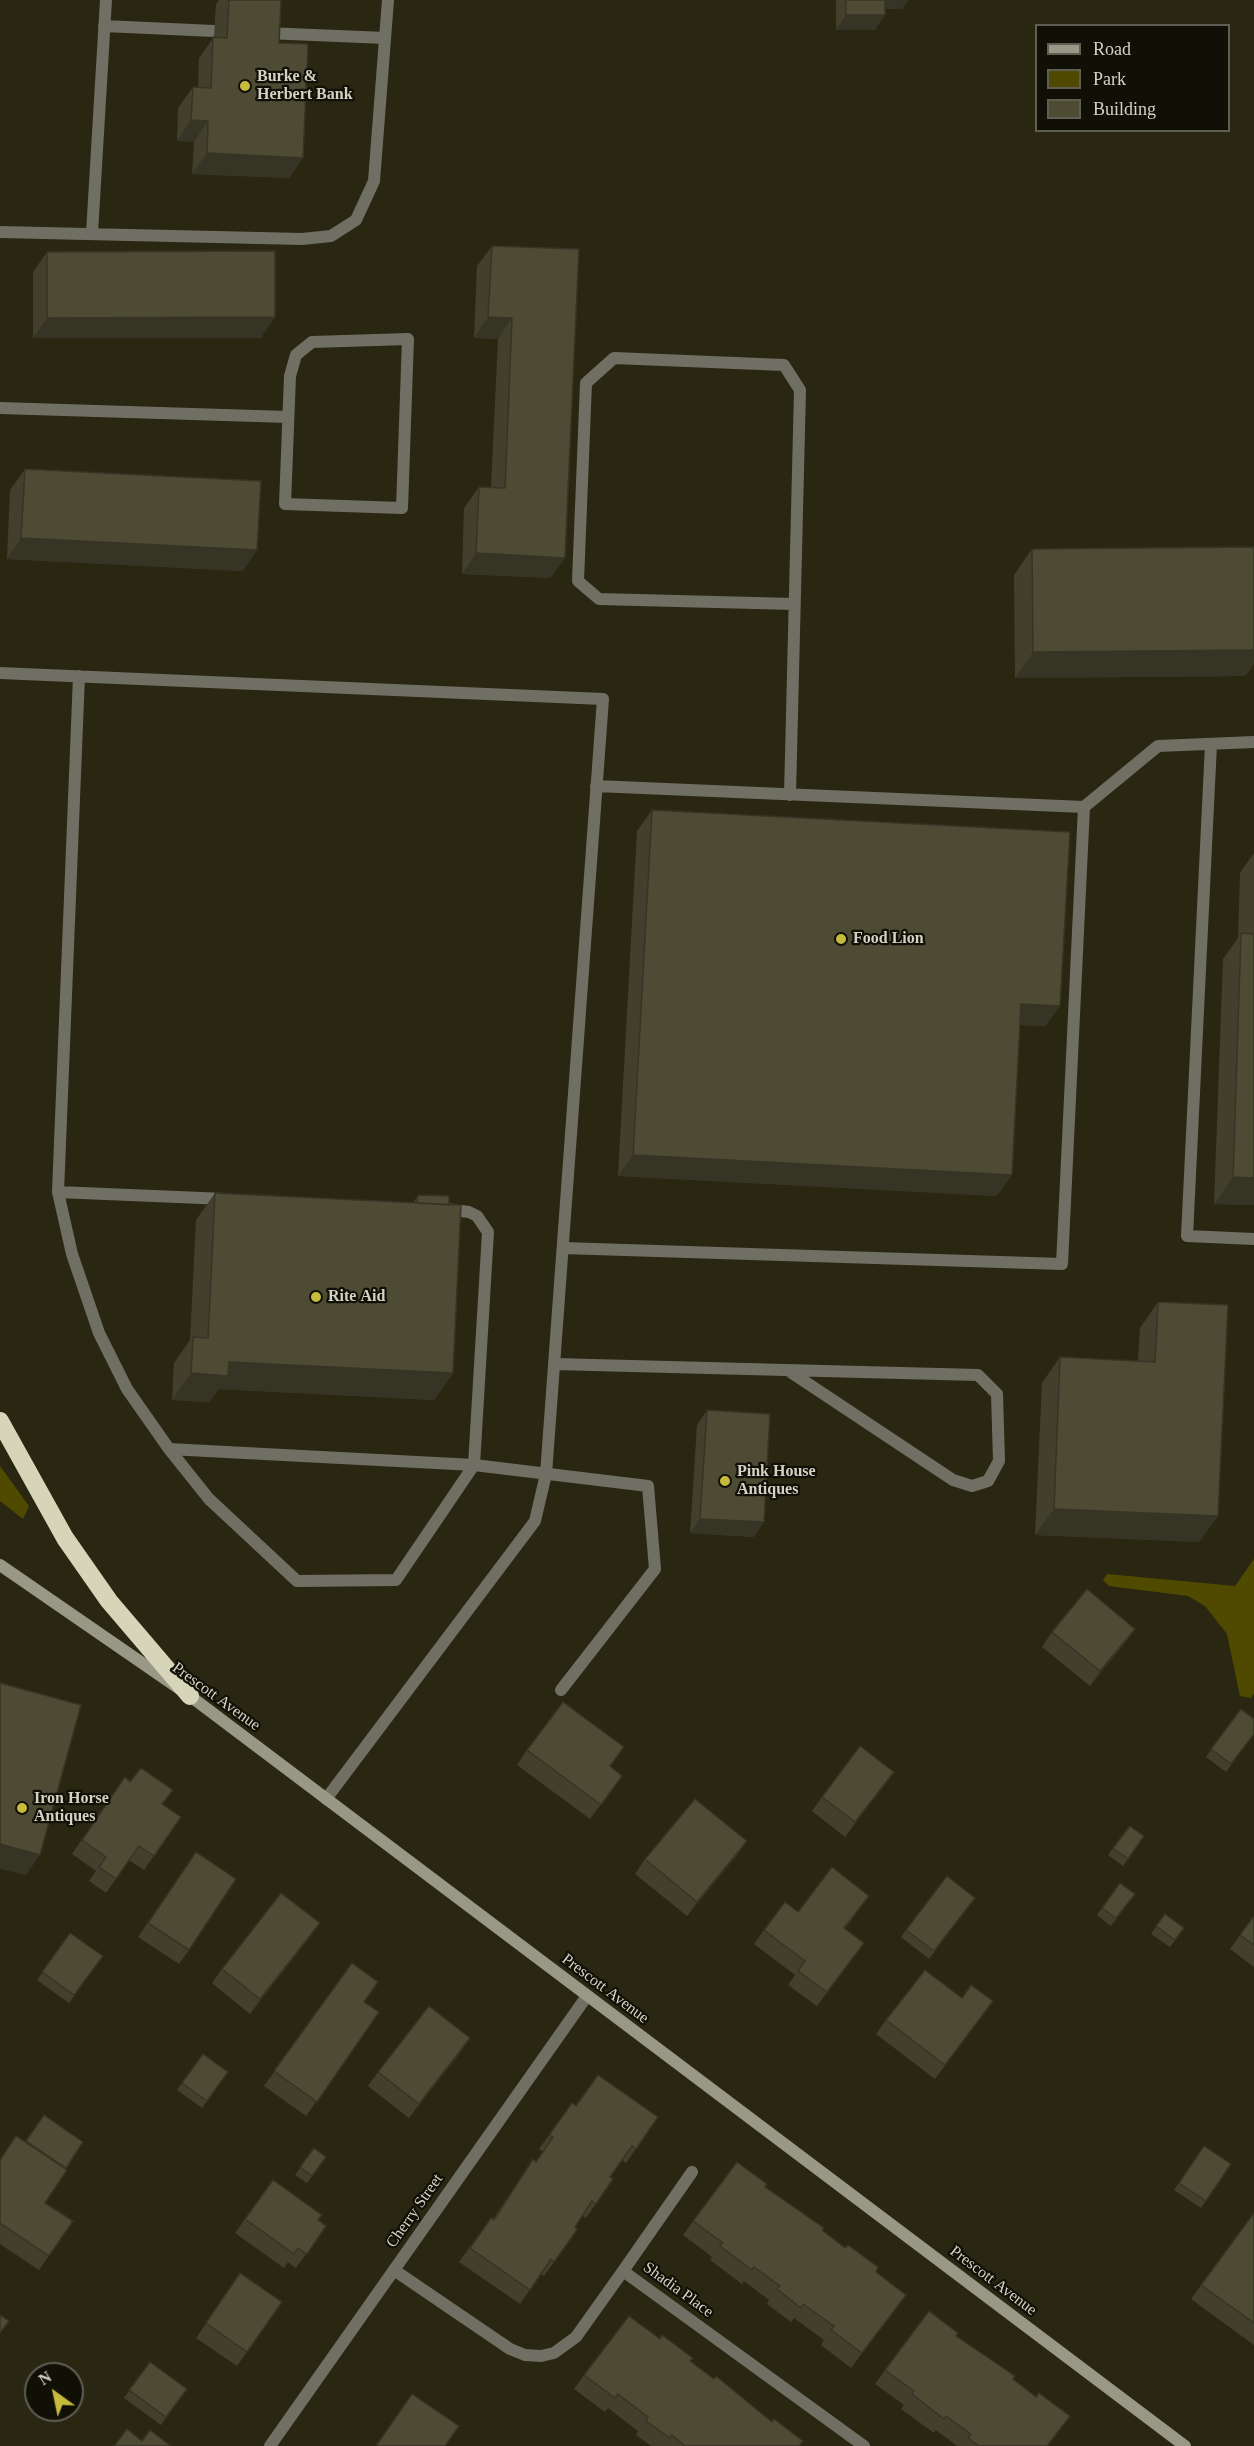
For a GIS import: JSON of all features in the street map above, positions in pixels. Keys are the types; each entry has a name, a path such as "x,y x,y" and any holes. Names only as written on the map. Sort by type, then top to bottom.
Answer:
{"highway":[{"path":"0,1421 65,1538 110,1601 190,1696"}],"main road":[{"name":"Prescott Avenue","path":"0,1565 190,1696 1185,2446"}],"street":[{"path":"92,233 106,0"},
{"path":"0,232 303,239 332,236 356,220 374,181 388,0"},
{"path":"104,26 214,31"},
{"path":"266,33 385,38"},
{"path":"408,339 402,508 285,504 288,417 290,376 296,355 312,342 408,339"},
{"path":"790,795 800,390 784,364 614,358 586,383 578,581 600,599 794,604"},
{"path":"0,408 288,417"},
{"path":"0,673 603,699 546,1474 535,1521 326,1799"},
{"path":"79,676 58,1192 72,1254 99,1333 127,1389 169,1449 209,1499 297,1581 396,1580 474,1465 488,1232 477,1216 469,1212 444,1209"},
{"path":"596,786 1084,807 1158,746 1254,742"},
{"path":"1211,744 1187,1236 1254,1239"},
{"path":"563,1248 1062,1264 1084,807"},
{"path":"58,1192 235,1200"},
{"path":"554,1364 978,1375 997,1394 999,1461 988,1481 972,1486 953,1480 789,1371"},
{"path":"169,1449 474,1465 648,1486 655,1569 561,1690"},
{"name":"Cherry Street","path":"270,2446 587,1996"},
{"path":"623,2271 692,2172"},
{"name":"Shadia Place","path":"394,2270 510,2349 525,2355 541,2356 554,2353 576,2337 623,2271 864,2446"}],"green space":[{"path":"0,1466 29,1506 23,1519 0,1501"},
{"path":"1254,1559 1254,1693 1251,1698 1240,1696 1227,1634 1205,1606 1188,1596 1109,1586 1103,1580 1107,1574 1235,1586"}],"building":[{"name":"Burke & Herbert Bank","path":"229,0 281,0 279,43 308,44 303,158 207,153 208,121 191,120 193,87 211,88 213,37 227,38"},
{"path":"846,0 885,0 885,15 846,15"},
{"path":"492,246 579,249 565,558 476,553 479,487 505,488 512,318 488,317"},
{"path":"275,251 275,317 47,318 47,252"},
{"path":"25,469 261,481 257,550 21,538"},
{"path":"1254,547 1254,650 1033,652 1032,549"},
{"name":"Food Lion","path":"652,810 1070,832 1060,1006 1021,1004 1012,1175 633,1155"},
{"path":"1241,933 1254,934 1254,1178 1233,1177"},
{"name":"Rite Aid","path":"215,1193 461,1205 453,1373 229,1362 228,1376 191,1373 193,1337 208,1338"},
{"path":"418,1195 449,1196 449,1205 417,1203"},
{"path":"1158,1302 1228,1305 1218,1516 1054,1509 1060,1357 1155,1362"},
{"name":"Pink House Antiques","path":"707,1410 770,1414 764,1522 700,1519"},
{"path":"1087,1589 1135,1629 1100,1671 1052,1632"},
{"name":"Iron Horse Antiques","path":"0,1683 81,1705 40,1855 0,1844"},
{"path":"563,1702 624,1747 610,1766 622,1776 601,1805 527,1750"},
{"path":"1241,1709 1254,1719 1254,1734 1231,1764 1211,1749"},
{"path":"860,1746 894,1772 855,1822 822,1797"},
{"path":"141,1768 173,1790 162,1804 181,1817 154,1856 139,1846 116,1879 99,1867 106,1857 82,1840 125,1777 130,1782"},
{"path":"695,1799 747,1841 697,1902 645,1859"},
{"path":"1130,1826 1144,1836 1128,1859 1113,1848"},
{"path":"196,1852 236,1879 189,1950 148,1923"},
{"path":"832,1867 869,1896 844,1928 864,1943 827,1992 798,1971 805,1961 764,1930 785,1902 798,1912"},
{"path":"947,1876 975,1898 934,1951 906,1930"},
{"path":"1120,1883 1135,1894 1116,1918 1102,1908"},
{"path":"281,1893 320,1923 260,1999 222,1969"},
{"path":"1165,1914 1184,1928 1175,1940 1156,1926"},
{"path":"1254,1916 1254,1945 1240,1935"},
{"path":"70,1933 103,1956 74,1995 42,1972"},
{"path":"352,1963 378,1982 364,2002 379,2012 317,2102 274,2071"},
{"path":"925,1970 962,1998 971,1985 993,2001 945,2065 886,2020"},
{"path":"429,2006 470,2038 419,2104 378,2072"},
{"path":"203,2054 228,2072 207,2101 182,2083"},
{"path":"598,2075 658,2117 636,2149 632,2146 610,2177 613,2179 596,2204 592,2201 575,2227 577,2230 554,2262 551,2259 530,2290 470,2248 491,2218 494,2220 533,2159 536,2162 553,2137 549,2135 572,2103 576,2106"},
{"path":"44,2115 83,2142 66,2168 26,2141"},
{"path":"16,2136 67,2170 45,2203 73,2221 49,2256 0,2223 0,2160"},
{"path":"1204,2146 1231,2164 1206,2201 1179,2183"},
{"path":"314,2148 326,2157 312,2176 300,2167"},
{"path":"737,2162 767,2184 765,2187 824,2228 822,2230 845,2248 848,2245 878,2267 876,2272 906,2295 862,2353 831,2330 834,2326 803,2304 801,2308 777,2289 780,2286 754,2267 752,2270 720,2246 723,2243 693,2221"},
{"path":"273,2180 322,2215 318,2220 326,2226 307,2254 298,2248 294,2254 245,2219"},
{"path":"1254,2213 1254,2323 1201,2285"},
{"path":"240,2273 282,2302 247,2352 206,2323"},
{"path":"929,2311 958,2333 956,2336 1015,2376 1013,2379 1036,2397 1039,2393 1070,2416 1047,2446 979,2446 968,2438 971,2434 946,2416 944,2419 912,2394 914,2391 885,2370"},
{"path":"0,2315 9,2321 0,2333"},
{"path":"629,2316 660,2339 662,2335 693,2358 690,2361 714,2379 716,2376 772,2422 774,2419 803,2441 799,2446 685,2446 672,2435 670,2438 646,2421 648,2417 618,2394 615,2398 584,2375"},
{"path":"150,2362 187,2389 166,2417 129,2390"},
{"path":"412,2394 459,2426 445,2446 376,2446"},
{"path":"127,2429 142,2441 150,2430 171,2446 114,2446"}],"place":[{"name":"Burke & Herbert Bank","path":"245,86"},
{"name":"Food Lion","path":"841,939"},
{"name":"Rite Aid","path":"316,1297"},
{"name":"Pink House Antiques","path":"725,1481"},
{"name":"Iron Horse Antiques","path":"22,1808"}]}
